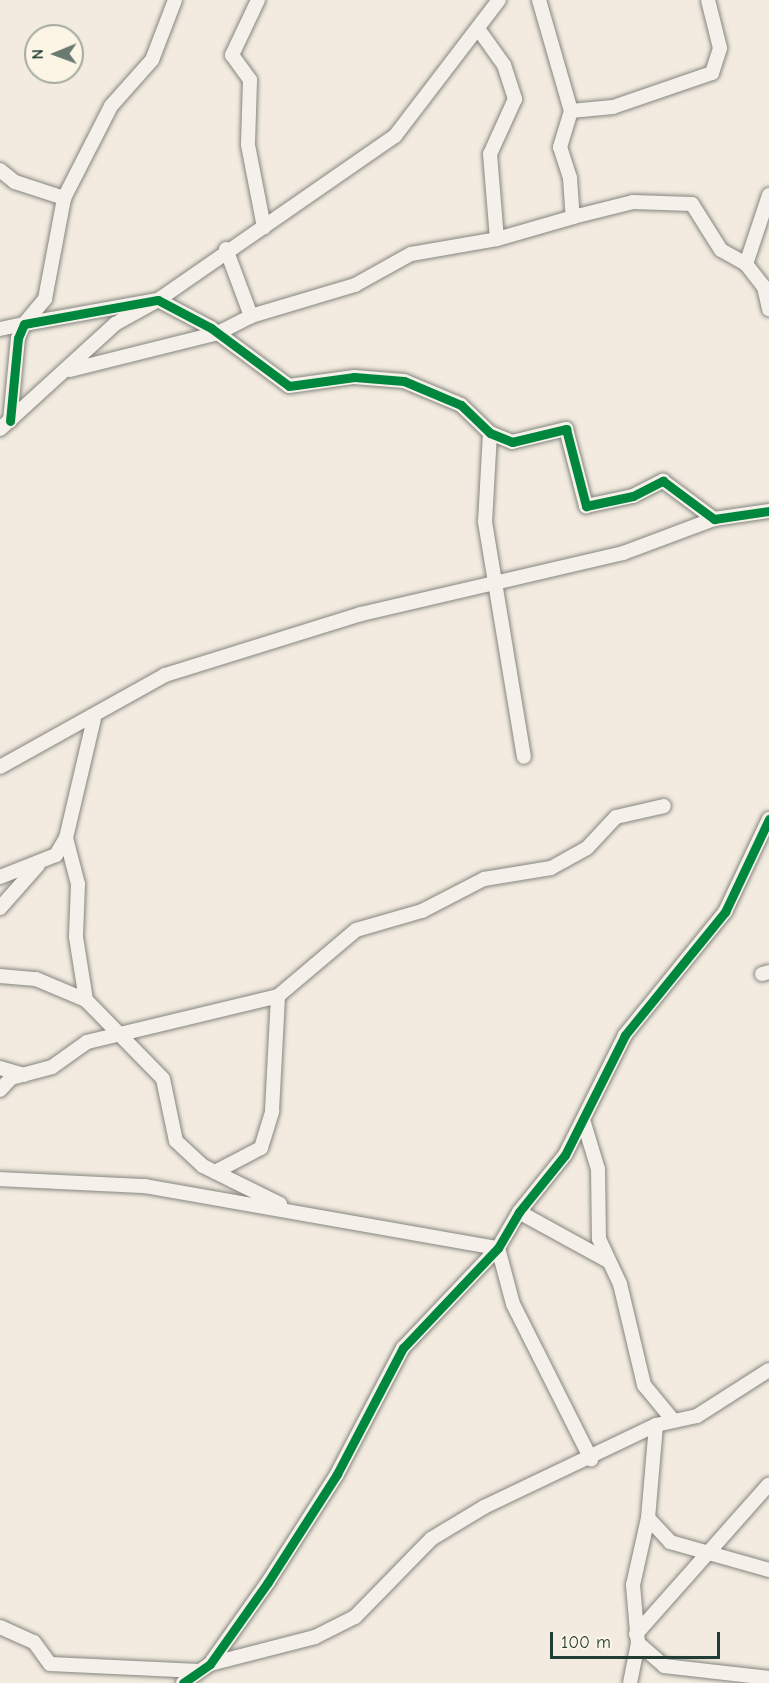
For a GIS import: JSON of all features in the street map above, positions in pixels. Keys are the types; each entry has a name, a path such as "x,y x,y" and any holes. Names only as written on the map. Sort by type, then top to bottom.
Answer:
{"street":[{"path":"5,425 18,338 24,324 45,299 64,198 111,106 152,60 175,0"},
{"path":"258,0 232,55 250,80 248,145 264,227"},
{"path":"5,425 67,371 115,324 158,300 226,249 264,227 395,136 479,30 499,0"},
{"path":"539,0 571,111 560,147 570,178 573,217"},
{"path":"571,111 613,107 712,73 720,48 710,2"},
{"path":"479,30 504,64 515,99 490,154 497,239"},
{"path":"0,170 15,182 64,198"},
{"path":"746,264 769,195"},
{"path":"67,371 218,333 251,316 355,285 411,254 497,239 633,202 692,204 721,250 746,264 764,287 769,309"},
{"path":"226,249 251,316"},
{"path":"0,329 158,300 218,333 289,386 354,377 404,381 461,405 490,433 512,442 566,429 586,507 633,496 663,481 714,519"},
{"path":"490,433 484,512 524,757"},
{"path":"0,767 58,730 94,719 124,696 165,675 494,579 623,553 714,519 769,511"},
{"path":"0,877 56,855 66,838 94,719"},
{"path":"0,1090 24,1075 52,1067 87,1042 278,996 356,930 422,911 484,879 551,868 587,848 616,817 664,806"},
{"path":"183,1683 205,1667 337,1474 403,1348 498,1248 519,1212 584,1123 625,1035 725,912 769,819"},
{"path":"66,838 78,884 76,937 86,1000"},
{"path":"0,908 42,861"},
{"path":"0,976 36,979 86,1000 163,1079 176,1141 215,1172 285,1206"},
{"path":"215,1172 261,1148 272,1111 278,996"},
{"path":"0,1068 24,1075"},
{"path":"584,1123 598,1168 599,1239 620,1284 644,1385 673,1420"},
{"path":"0,1179 145,1186 242,1205 285,1206 498,1248"},
{"path":"519,1212 608,1261"},
{"path":"498,1248 513,1304 591,1459"},
{"path":"0,1627 34,1642 50,1664 205,1667 304,1641 355,1617 431,1539 484,1507 591,1459 656,1425 697,1416 769,1370"},
{"path":"630,1683 637,1639 633,1585 648,1518 656,1425"},
{"path":"637,1639 682,1577 711,1552 769,1484"},
{"path":"648,1518 670,1542 769,1570"},
{"path":"637,1639 664,1666 769,1678"}],"cycle path":[{"path":"10,421 18,338 24,324 158,300 211,328 289,386 354,377 404,381 461,405 490,433 512,442 566,429 586,506 633,496 663,481 714,519 769,511"},
{"path":"183,1683 210,1664 268,1582 337,1474 403,1348 498,1248 519,1212 565,1155 625,1035 725,912 769,819"}]}
